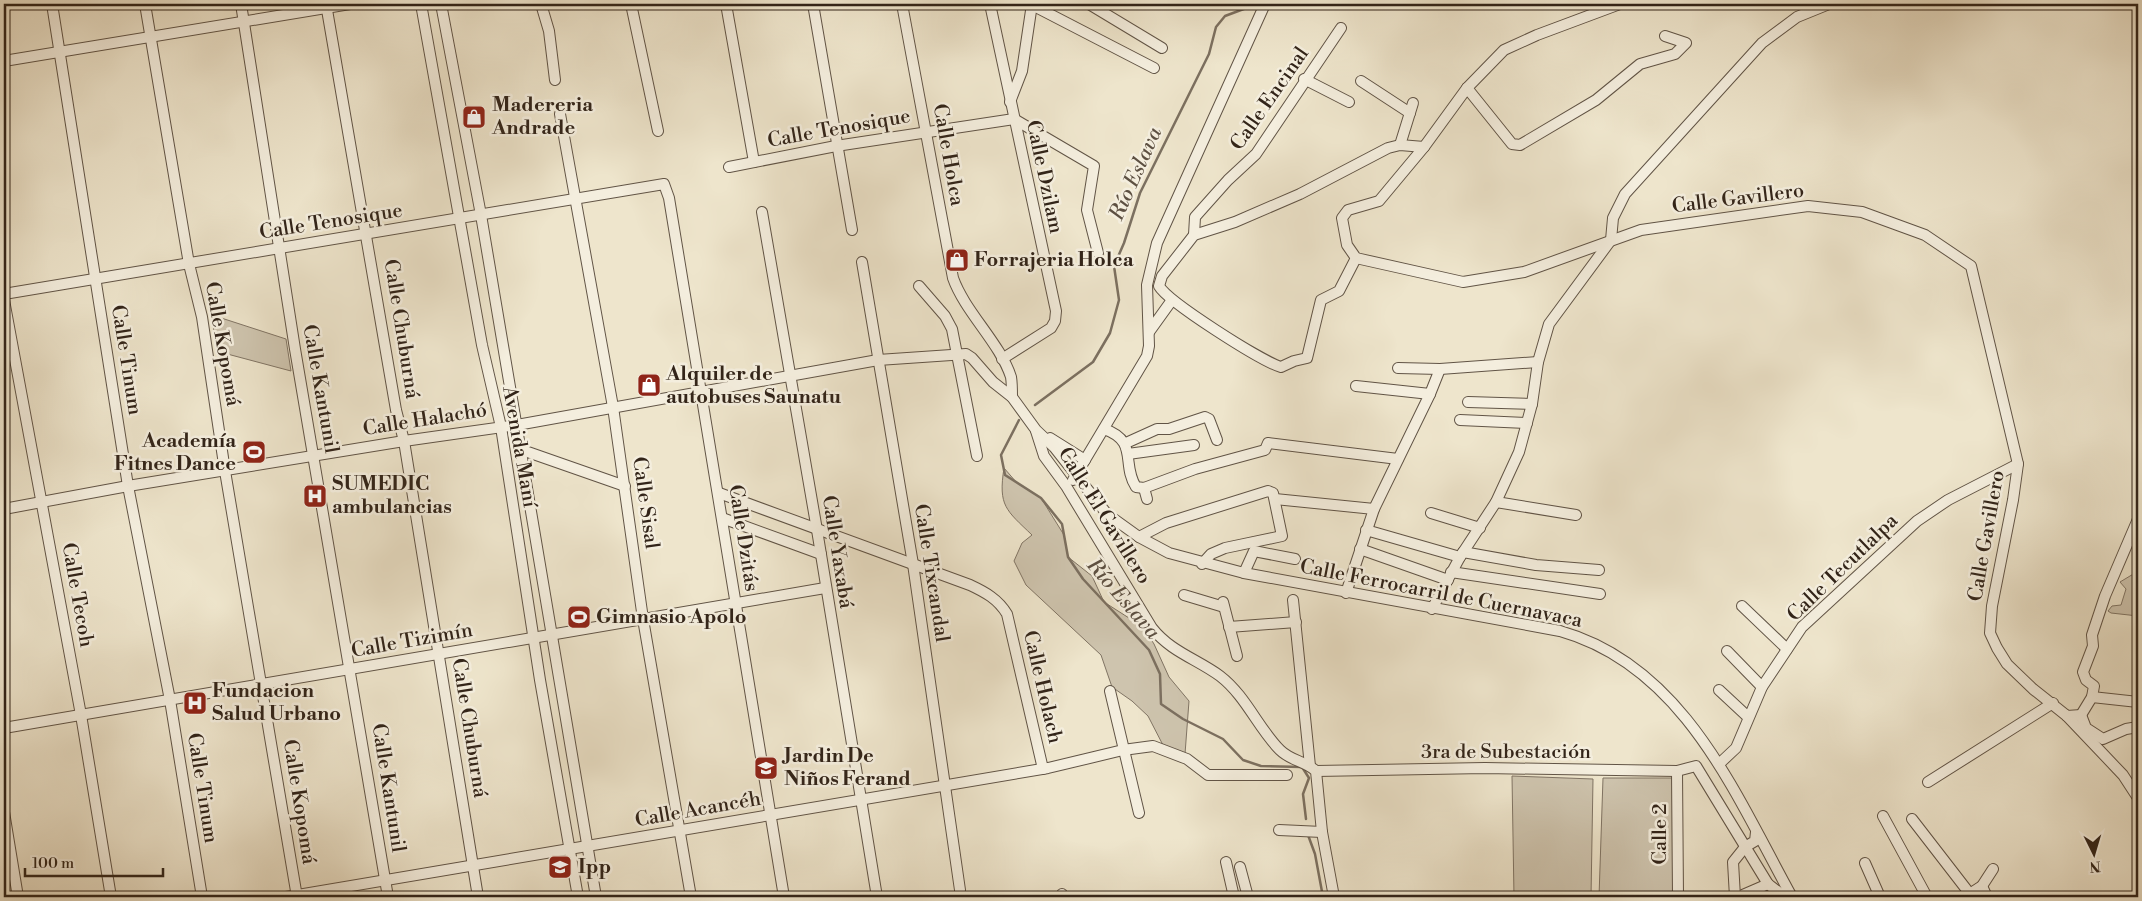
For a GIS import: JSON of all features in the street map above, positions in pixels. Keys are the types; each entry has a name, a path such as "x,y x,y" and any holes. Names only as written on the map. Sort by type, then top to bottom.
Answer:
{"street":[{"name":"Calle Tinum","path":"52,4 78,179 96,279 128,486 170,700 202,897"},
{"name":"Calle Kopomá","path":"145,4 189,264 202,317 225,471 262,684 293,897"},
{"name":"Calle Kantunil","path":"242,4 279,248 388,897"},
{"path":"4,60 327,6 350,4"},
{"name":"Avenida Maní","path":"421,4 458,219 482,345 501,427 534,638 578,897"},
{"name":"Avenida Maní","path":"441,4 481,215 522,450 596,897"},
{"path":"541,4 549,31 555,80"},
{"path":"631,4 658,131"},
{"path":"726,4 754,162"},
{"path":"813,4 852,230"},
{"name":"Calle Holca","path":"902,4 953,278 958,292 1002,359"},
{"name":"Calle Dzilam","path":"990,4 1056,312 1055,321 1043,334 1002,359"},
{"path":"1010,102 1022,71 1032,4 1154,68"},
{"path":"1089,4 1162,48"},
{"path":"1066,486 1076,476 1147,356 1149,332 1147,285 1157,243 1266,4"},
{"path":"1424,147 1400,145 1388,148 1300,194 1235,222 1194,235 1160,280 1162,290 1172,300 1213,328 1280,368 1294,361 1307,358 1321,300 1339,292 1356,258 1347,245 1342,218 1348,210 1379,201 1424,147 1467,88 1504,50 1537,35 1620,4"},
{"path":"1432,609 1461,555 1496,502 1519,452 1532,404 1538,362 1550,324 1611,240 1613,218 1625,194 1762,43 1797,17 1829,4"},
{"name":"Calle Chuburná","path":"327,6 396,410 404,440 478,897"},
{"name":"Calle Encinal","path":"1194,235 1196,217 1228,180 1256,154 1304,79 1340,28"},
{"path":"1467,88 1512,144 1520,145 1596,100 1640,64 1675,54 1686,43 1665,36"},
{"path":"1304,79 1350,102"},
{"path":"1361,81 1412,108 1400,145"},
{"name":"Calle Sisal","path":"560,114 613,407 643,619 691,897"},
{"path":"1014,119 1094,166 1087,210 1098,253"},
{"name":"Calle Tenosique","path":"729,167 836,146 1014,119"},
{"name":"Calle Tenosique","path":"4,294 664,184"},
{"name":"Calle Dzitás","path":"664,184 669,198 784,897"},
{"name":"Calle Gavillero","path":"1356,258 1462,282 1524,272 1641,230 1808,206 1862,212 1926,235 1971,266 2018,464 2014,500 1992,606 1990,633 1996,648 2007,664 2033,689 2067,716 2123,775 2138,798"},
{"name":"Calle Yaxabá","path":"762,212 788,375 817,530 877,897"},
{"name":"Calle Tixcandal","path":"862,262 913,564 960,890"},
{"path":"919,286 944,316 952,329 977,456"},
{"name":"Calle Tecoh","path":"4,300 81,715 111,897"},
{"path":"1149,332 1172,300"},
{"path":"958,354 972,358 993,382 1012,397 1036,430 1085,460"},
{"name":"Calle Halachó","path":"4,509 128,486 404,440 517,425 878,360 958,354"},
{"path":"1002,359 1011,377 1012,397"},
{"path":"1398,368 1440,369 1538,362"},
{"path":"1346,593 1374,509 1430,394 1440,369"},
{"path":"1356,386 1430,394"},
{"path":"1468,402 1532,404"},
{"path":"1126,442 1157,429 1169,429 1205,417 1209,419 1217,440"},
{"path":"1460,420 1527,423"},
{"path":"1104,429 1126,442 1134,486 1144,488 1194,468 1265,450 1268,443 1398,459"},
{"name":"Calle Ferrocarril de Cuernavaca","path":"1036,430 1054,447 1108,514 1139,537 1169,553 1202,564 1244,573 1560,631 1597,644 1628,663 1660,689 1677,706 1719,764 1792,897"},
{"name":"Calle El Gavillero","path":"1036,430 1044,456 1066,486 1152,628 1173,649 1220,676 1233,689 1281,751 1293,761 1313,768"},
{"path":"1128,454 1194,445"},
{"path":"522,450 625,486"},
{"name":"Calle Tecutlalpa","path":"1719,764 1736,748 1762,687 1802,627 1917,521 1948,500 2018,464"},
{"path":"1144,488 1147,499"},
{"path":"1139,537 1166,523 1268,491 1274,496 1374,509"},
{"path":"718,493 913,564"},
{"path":"1202,564 1211,554 1225,548 1280,538 1283,533 1274,496"},
{"path":"1496,502 1576,515"},
{"path":"1431,513 1480,528"},
{"path":"722,518 821,554"},
{"path":"2081,715 2092,697 2094,686 2086,680 2083,672 2093,646 2092,635 2105,596 2138,519"},
{"path":"1366,530 1461,555 1536,565 1598,570"},
{"path":"1360,550 1450,576 1600,594"},
{"path":"1244,573 1254,551 1295,560"},
{"name":"Calle Holach","path":"913,564 970,584 987,593 1001,604 1007,614 1043,769"},
{"name":"Calle Tizimín","path":"4,728 826,588"},
{"path":"1184,595 1224,604 1237,656"},
{"path":"1293,600 1313,768 1334,897"},
{"path":"1742,606 1787,649"},
{"path":"1229,627 1296,622"},
{"path":"1727,652 1762,687"},
{"path":"1719,690 1748,717"},
{"path":"1110,691 1139,813"},
{"path":"2092,697 2138,702"},
{"path":"1928,782 2053,703"},
{"path":"2067,716 2081,715"},
{"path":"2081,715 2086,728 2103,739 2126,728 2138,728"},
{"name":"Calle Acancéh","path":"293,897 1043,769 1123,750 1153,746 1187,759 1208,775 1287,774"},
{"name":"3ra de Subestación","path":"1313,768 1677,771 1696,766 1745,847"},
{"name":"Calle 2","path":"1677,771 1678,897"},
{"path":"4,812 18,897"},
{"path":"1883,816 1927,897"},
{"path":"1912,819 1967,896 1982,886 1993,868"},
{"path":"1279,830 1322,832"},
{"path":"1756,832 1754,840 1745,847 1732,866 1737,897 1768,884"},
{"path":"1745,847 1768,884 1785,897"},
{"path":"1226,862 1234,897"},
{"path":"1865,863 1880,897"},
{"path":"1240,867 1248,897"},
{"path":"1982,886 1987,897"}],"shaded area":[{"path":"212,315 286,339 291,371 216,351"},
{"path":"1004,468 1017,483 1041,498 1064,535 1068,557 1092,576 1104,602 1143,627 1154,644 1169,677 1189,701 1185,754 1165,749 1148,716 1132,701 1112,687 1101,655 1026,585 1014,561 1022,543 1032,535 1010,513 1003,499 1002,481"},
{"path":"2138,566 2138,616 2111,613 2108,611 2112,606 2121,605 2126,589 2120,582 2135,573"},
{"path":"1512,776 1593,779 1591,897 1514,897"},
{"path":"1603,778 1676,778 1676,897 1599,897"}],"waterway":[{"name":"Río Eslava","path":"1035,405 1093,362 1110,333 1119,300 1114,266 1124,243 1140,193 1209,54 1216,27 1225,16 1249,7 1251,4"},
{"name":"Río Eslava","path":"1019,420 1001,455 1005,475 1041,498 1062,524 1068,557 1083,579 1149,650 1160,674 1161,704 1183,719 1223,739 1243,760 1261,766 1302,767 1309,778 1303,794 1306,819"},
{"name":"Río Eslava","path":"1308,835 1315,854 1323,897"}],"place":[{"name":"Madereria Andrade","path":"474,117"},
{"name":"Forrajeria Holca","path":"957,260"},
{"name":"Alquiler de autobuses Saunatu","path":"649,385"},
{"name":"Academía Fitnes Dance","path":"254,452"},
{"name":"SUMEDIC ambulancias","path":"315,496"},
{"name":"Gimnasio Apolo","path":"579,617"},
{"name":"Fundacion Salud Urbano","path":"195,703"},
{"name":"Jardin De Niños Ferand","path":"766,768"},
{"name":"Ipp","path":"560,867"}]}
